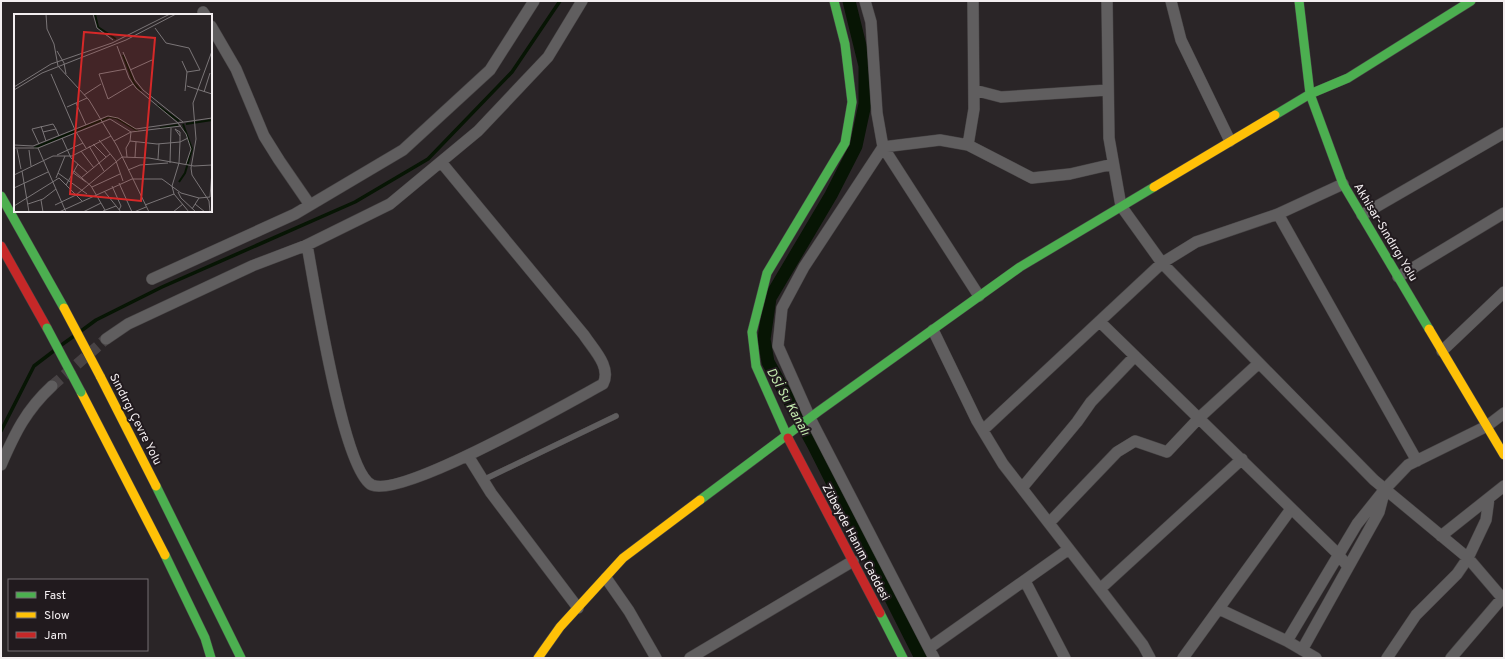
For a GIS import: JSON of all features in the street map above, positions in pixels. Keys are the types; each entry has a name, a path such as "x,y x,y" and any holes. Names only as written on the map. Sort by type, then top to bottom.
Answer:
{"street":[{"path":"152,279 295,214 403,150 490,70 534,1"},
{"path":"106,339 128,324 252,266 307,245 390,204 478,131 548,57 582,1"},
{"name":"Zübeyde Hanım Caddesi","path":"834,1 845,44 852,102 845,143 767,273 752,332 756,366 787,436 903,658"},
{"path":"865,1 871,22 877,113 884,147 980,296"},
{"path":"968,145 974,109 973,1"},
{"path":"1107,1 1109,138 1121,206 1162,263 1259,363 1385,489 1468,558 1504,598 1451,658"},
{"path":"1171,1 1181,40 1230,141"},
{"name":"Akhisar-Sındırgı Yolu","path":"1299,1 1310,94 1343,184 1504,455"},
{"path":"538,658 560,627 623,558 810,418 1020,267 1310,94 1348,78 1471,1"},
{"path":"212,28 236,69 264,136 278,160 310,205"},
{"path":"974,90 1001,97 1108,90"},
{"path":"1362,214 1504,133"},
{"path":"1069,550 1025,581 932,653 810,418 778,346 782,308 804,267 884,147 940,140 968,145 1032,178 1070,174 1113,164"},
{"path":"307,245 332,380 352,448 364,478 373,485 380,486 394,484 468,456 603,384 606,371 584,335 441,162"},
{"path":"983,430 1162,263 1196,242 1278,214 1343,184"},
{"name":"Sındırgı Çevre Yolu","path":"1,196 64,308 127,427 241,658"},
{"path":"1398,277 1504,213"},
{"path":"1278,214 1417,461"},
{"path":"1,246 47,328 176,577 205,638 211,658"},
{"path":"1442,351 1504,292"},
{"path":"1100,322 1200,417 1339,555 1348,567"},
{"path":"933,330 983,430 1003,464 1143,645 1150,658"},
{"path":"1022,488 1077,422 1091,402 1136,356"},
{"path":"1049,523 1117,452 1135,441 1167,452 1200,417 1259,363"},
{"path":"1,465 34,402 52,386"},
{"path":"1287,641 1357,524 1385,489 1408,465 1487,426 1504,413"},
{"path":"468,456 483,480 578,608"},
{"path":"1100,589 1242,459"},
{"path":"1441,536 1504,486"},
{"path":"1302,650 1379,512 1385,489"},
{"path":"1387,658 1416,615 1457,574 1468,558 1486,520 1489,498"},
{"path":"1183,658 1220,609 1291,509"},
{"path":"690,658 852,561"},
{"path":"606,578 629,611 656,658"},
{"path":"1025,581 1065,658"},
{"path":"1220,609 1287,641 1316,658"}],"lane":[{"path":"483,480 616,416"}],"waterway":[{"path":"81,331 96,320 162,287 355,202 428,159 512,72 560,1"},
{"name":"DSİ Su Kanalı","path":"849,1 865,66 865,104 856,146 831,195 770,298 764,339 768,362 813,444 921,658"},
{"path":"60,346 74,336"},
{"path":"1,431 34,366 55,350"}],"tunnel":[{"path":"52,386 106,339"}],"traffic: fast":[{"path":"788,438 756,366 752,332 767,273 845,143 852,102 845,44 834,1"},
{"path":"1299,1 1310,94 1343,184 1429,329"},
{"path":"1275,115 1310,94 1348,78 1471,1"},
{"path":"700,500 819,411 1020,267 1154,187"},
{"path":"1,196 64,308"},
{"path":"47,328 81,392"},
{"path":"156,486 241,658"},
{"path":"165,555 205,638 211,658"},
{"path":"880,613 903,658"}],"traffic: slow":[{"path":"1154,187 1275,115"},
{"path":"64,308 100,376"},
{"path":"1429,329 1504,455"},
{"path":"100,376 156,486"},
{"path":"81,392 165,555"},
{"path":"538,658 560,627 623,558 700,500"}],"traffic: jam":[{"path":"1,246 47,328"},
{"path":"788,438 880,613"}]}
